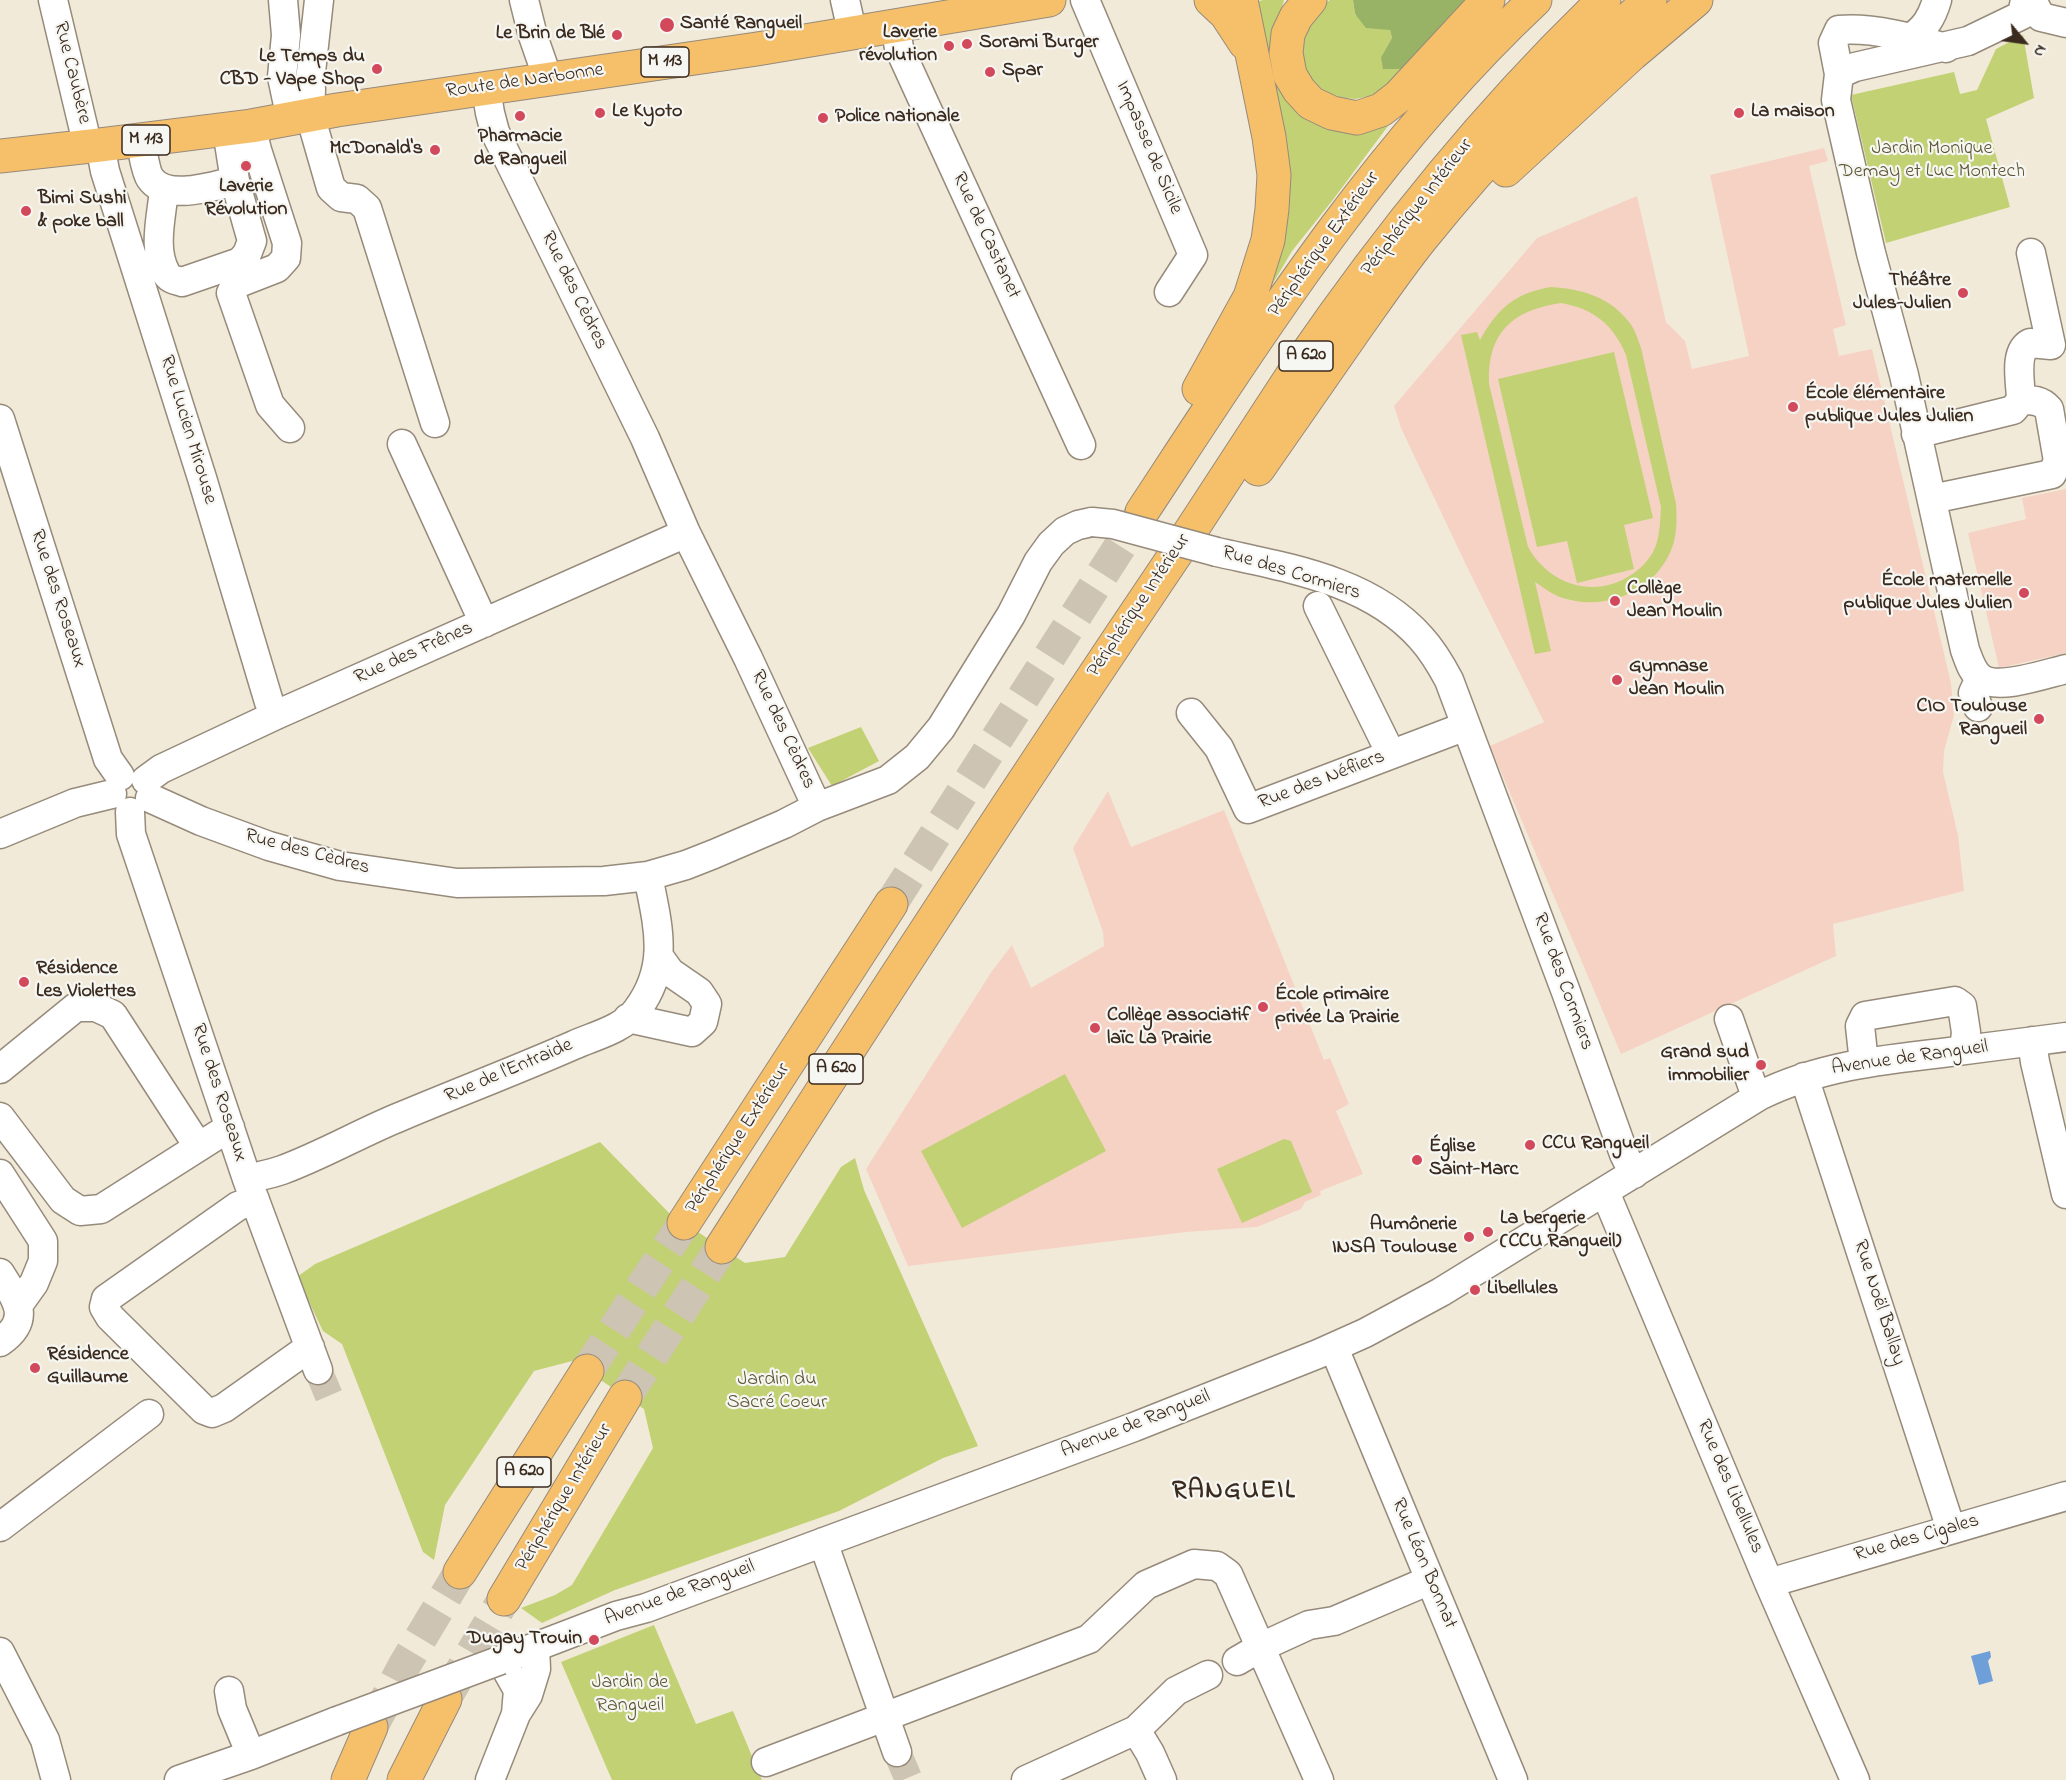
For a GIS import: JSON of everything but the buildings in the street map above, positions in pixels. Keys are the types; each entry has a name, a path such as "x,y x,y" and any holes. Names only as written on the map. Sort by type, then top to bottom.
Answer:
{"main road":[{"name":"Route de Narbonne","path":"0,156 239,128 548,79 757,49 895,25 984,5 1049,0"},
{"path":"1211,0 1233,23 1252,55"},
{"path":"1240,0 1252,55"},
{"path":"1310,0 1296,17 1288,34 1286,53 1290,75 1299,90 1311,103 1332,112 1357,118 1382,110 1399,96 1488,0"},
{"name":"Périphérique Extérieur","path":"1252,55 1269,137 1274,175 1268,240 1250,297 1137,495 1142,512 1314,255 1367,184 1464,73 1535,0"},
{"name":"Périphérique Intérieur","path":"722,1247 1047,744 1348,296 1426,194 1500,106 1604,0"},
{"path":"1047,744 1077,735 1290,422 1390,281 1463,189 1523,122 1599,46 1650,0"},
{"path":"1390,281 1404,278 1429,246 1523,153 1632,54 1696,0"},
{"name":"Périphérique Extérieur","path":"684,1222 891,904"},
{"name":"A 620","path":"460,1572 587,1371"},
{"name":"Périphérique Intérieur","path":"504,1599 625,1397"},
{"path":"404,1780 445,1699"},
{"path":"348,1780 371,1726"}],"street":[{"name":"Rue Caubère","path":"53,0 94,146"},
{"path":"283,0 286,35 282,77 331,188 341,197 357,199 367,208 435,423"},
{"path":"300,117 310,81 319,0"},
{"path":"524,0 533,36 548,79"},
{"path":"845,0 852,31"},
{"name":"Impasse de Sicile","path":"1085,0 1193,255 1169,292"},
{"path":"1910,38 1922,31 1934,12 1936,0"},
{"path":"1839,74 1855,67 1946,48 1986,34 2022,15 2025,0"},
{"path":"2032,0 2041,17 2066,23"},
{"name":"Rue de Castanet","path":"895,25 899,48 1082,445"},
{"path":"1946,48 1910,38 1853,28 1839,30 1833,43 1839,74 1836,100 1871,253 1904,375 1965,650 1973,670 1980,678 2001,684 2066,669"},
{"name":"Rue des Cèdres","path":"132,792 269,846 340,866 457,883 604,881 648,876 714,854 817,807 748,658 686,533 645,438 495,132 486,89"},
{"path":"165,189 159,238 160,255 166,273 172,279 182,282 240,262 247,254 252,241 236,181 239,128"},
{"path":"239,128 257,150 287,243 285,258 277,268 236,284 231,293 270,405 290,428"},
{"path":"140,141 150,178 165,189 182,192 236,181"},
{"name":"Rue Lucien Mirouse","path":"94,146 105,171 202,478 269,702 276,715"},
{"path":"1916,434 2013,410 2021,400 2020,357 2023,350 2030,343 2050,345 2031,253"},
{"path":"1932,499 2052,474 2058,461 2049,409 2043,403 2035,400 2021,400"},
{"name":"Rue des Roseaux","path":"0,419 108,759 132,792 131,834 251,1190 314,1358"},
{"path":"402,444 484,623"},
{"name":"Rue des Cormiers","path":"817,807 888,780 917,757 941,728 1011,615 1038,562 1065,531 1078,525 1092,522 1113,524 1348,587 1386,607 1420,637 1434,654 1449,680 1622,1148 1634,1174"},
{"name":"Rue des Frênes","path":"0,834 75,803 132,792 161,769 276,715 686,533"},
{"path":"1317,606 1391,754"},
{"path":"1978,706 1973,693 1980,678"},
{"name":"Rue des Néfliers","path":"1191,713 1219,748 1248,809 1466,726"},
{"name":"Rue de l'Entraide","path":"314,1358 212,1413 204,1410 110,1317 104,1308 106,1299 238,1206 251,1190 282,1170 400,1116 508,1074 618,1026 635,1013 649,993 660,958 656,915 648,876"},
{"path":"628,1018 692,1032 703,1022 707,1004 699,992 670,972 660,958"},
{"path":"1864,1063 1860,1026 1865,1016 1955,1001 1962,1006 1966,1032 1964,1050"},
{"path":"0,1069 76,1007 96,1006 113,1015 198,1146"},
{"path":"1729,1020 1753,1088 1759,1096"},
{"name":"Avenue de Rangueil","path":"179,1780 1134,1427 1334,1348 1441,1293 1759,1096 1804,1077 1833,1068 1864,1063 2066,1037"},
{"path":"2032,1041 2066,1194"},
{"name":"Rue Noël Ballay","path":"1804,1077 1951,1529"},
{"path":"0,1118 63,1200 80,1211 101,1209 230,1127"},
{"path":"0,1174 43,1240 43,1261 34,1283 19,1304 18,1320 6,1338 0,1342"},
{"name":"Rue des Libellules","path":"1605,1192 1769,1583 1855,1780"},
{"path":"0,1273 19,1304"},
{"name":"Rue Léon Bonnat","path":"1334,1348 1513,1780"},
{"path":"0,1527 149,1414"},
{"name":"Rue des Cigales","path":"1769,1583 2066,1496"},
{"path":"823,1542 897,1752"},
{"path":"766,1762 1089,1639 1146,1586 1194,1564 1217,1566 1228,1574 1249,1654 1319,1780"},
{"path":"1249,1654 1309,1625 1334,1621 1430,1580"},
{"path":"490,1780 516,1714 528,1695 536,1669 535,1647"},
{"path":"0,1652 45,1740 56,1780"},
{"path":"501,1660 518,1690 516,1714"},
{"path":"1026,1780 1136,1730 1176,1691 1208,1675"},
{"path":"229,1691 232,1709 251,1755"},
{"path":"1136,1730 1150,1753 1162,1780"}],"shaded area":[{"name":"Collège Jean Moulin","path":"1824,148 1828,161 1809,166 1846,325 1833,329 1839,356 1872,349 1951,683 1954,715 1944,751 1943,772 1958,835 1964,891 1833,924 1836,956 1621,1054 1490,746 1544,722 1401,428 1394,406 1537,238 1637,196 1666,322 1685,341 1692,369 1749,356 1710,175"},
{"name":"École maternelle publique Jules Julien","path":"2066,489 2066,653 1999,668 1968,533 2026,519 2022,498"},
{"name":"Collège associatif laïc La Prairie","path":"1108,791 1131,847 1224,810 1324,1060 1330,1058 1349,1104 1336,1111 1363,1174 1320,1191 1321,1195 1305,1202 1301,1209 1257,1227 1186,1232 908,1266 866,1169 992,971 1012,945 1031,988 1104,946 1103,932 1073,848"}],"green space":[{"path":"1284,0 1282,8 1295,102 1400,110 1292,251 1266,295 1256,2"},
{"path":"1330,0 1353,0 1355,15 1390,30 1392,38 1381,57 1402,69 1388,84 1371,96 1355,99 1339,97 1322,90 1310,79 1302,62 1300,42 1315,10"},
{"path":"1353,0 1467,0 1402,69 1383,69 1381,57 1392,38 1390,30 1366,28 1355,14"},
{"name":"Jardin Monique Demay et Luc Montech","path":"2023,35 2034,98 1986,119 2010,207 1886,243 1851,95 1954,72 1960,94 1977,90 1996,49"},
{"path":"1551,287 1562,288 1584,292 1604,300 1621,313 1633,328 1641,348 1676,504 1677,519 1673,545 1666,561 1656,574 1629,594 1597,602 1580,602 1559,597 1535,582 1551,651 1535,654 1461,335 1477,332 1480,340 1494,319 1509,304 1527,293","holes":["1561,303 1573,306 1601,320 1615,335 1626,355 1661,507 1657,541 1648,560 1626,578 1598,587 1584,586 1558,578 1536,559 1528,547 1489,384 1493,351 1506,327 1516,318 1544,306"]},
{"path":"1614,352 1653,518 1624,525 1634,569 1577,583 1567,541 1537,547 1498,379"},
{"path":"861,727 879,761 832,786 808,748"},
{"path":"1065,1074 1106,1151 962,1228 921,1151"},
{"path":"1284,1139 1291,1141 1312,1192 1242,1223 1217,1169"},
{"name":"Jardin du Sacré Coeur","path":"600,1142 669,1213 745,1263 785,1257 841,1167 855,1158 864,1190 978,1446 943,1458 839,1511 615,1590 542,1623 521,1608 555,1595 572,1585 653,1448 644,1409 572,1361 534,1371 445,1505 434,1560 423,1552 342,1344 323,1331 297,1277 315,1264"},
{"name":"Jardin de Rangueil","path":"654,1625 696,1724 733,1711 762,1780 612,1780 561,1662"}],"water":[{"path":"1990,1651 1991,1657 1988,1661 1993,1681 1979,1685 1971,1656"}],"tunnel":[{"path":"891,904 1142,512"},
{"path":"587,1371 684,1223"},
{"path":"625,1397 722,1247"},
{"path":"318,1370 329,1396"},
{"path":"373,1724 404,1666 460,1572"},
{"path":"447,1695 504,1599"},
{"path":"897,1752 909,1780"}],"place":[{"name":"Santé Rangueil","path":"667,25"},
{"name":"Le Brin de Blé","path":"617,35"},
{"name":"Sorami Burger","path":"967,44"},
{"name":"Laverie révolution","path":"949,46"},
{"name":"Le Temps du CBD - Vape Shop","path":"377,69"},
{"name":"Spar","path":"990,72"},
{"name":"Le Kyoto","path":"600,113"},
{"name":"La maison","path":"1739,113"},
{"name":"Pharmacie de Rangueil","path":"520,116"},
{"name":"Police nationale","path":"823,118"},
{"name":"McDonald's","path":"435,150"},
{"name":"Laverie Révolution","path":"246,166"},
{"name":"Bimi Sushi & poke ball","path":"26,211"},
{"name":"Théâtre Jules-Julien","path":"1963,293"},
{"name":"École élémentaire publique Jules Julien","path":"1793,407"},
{"name":"École maternelle publique Jules Julien","path":"2024,593"},
{"name":"Collège Jean Moulin","path":"1615,601"},
{"name":"Gymnase Jean Moulin","path":"1617,680"},
{"name":"CIO Toulouse Rangueil","path":"2039,719"},
{"name":"Résidence Les Violettes","path":"24,982"},
{"name":"École primaire privée La Prairie","path":"1263,1007"},
{"name":"Collège associatif laïc La Prairie","path":"1095,1028"},
{"name":"Grand sud immobilier","path":"1761,1065"},
{"name":"CCU Rangueil","path":"1530,1145"},
{"name":"Église Saint-Marc","path":"1417,1160"},
{"name":"La bergerie (CCU Rangueil)","path":"1488,1232"},
{"name":"Aumônerie INSA Toulouse","path":"1469,1237"},
{"name":"Libellules","path":"1475,1290"},
{"name":"Résidence Guillaume","path":"35,1368"},
{"name":"Dugay Trouin","path":"594,1640"}],"district":[{"name":"RANGUEIL","path":"1234,1493"}]}
